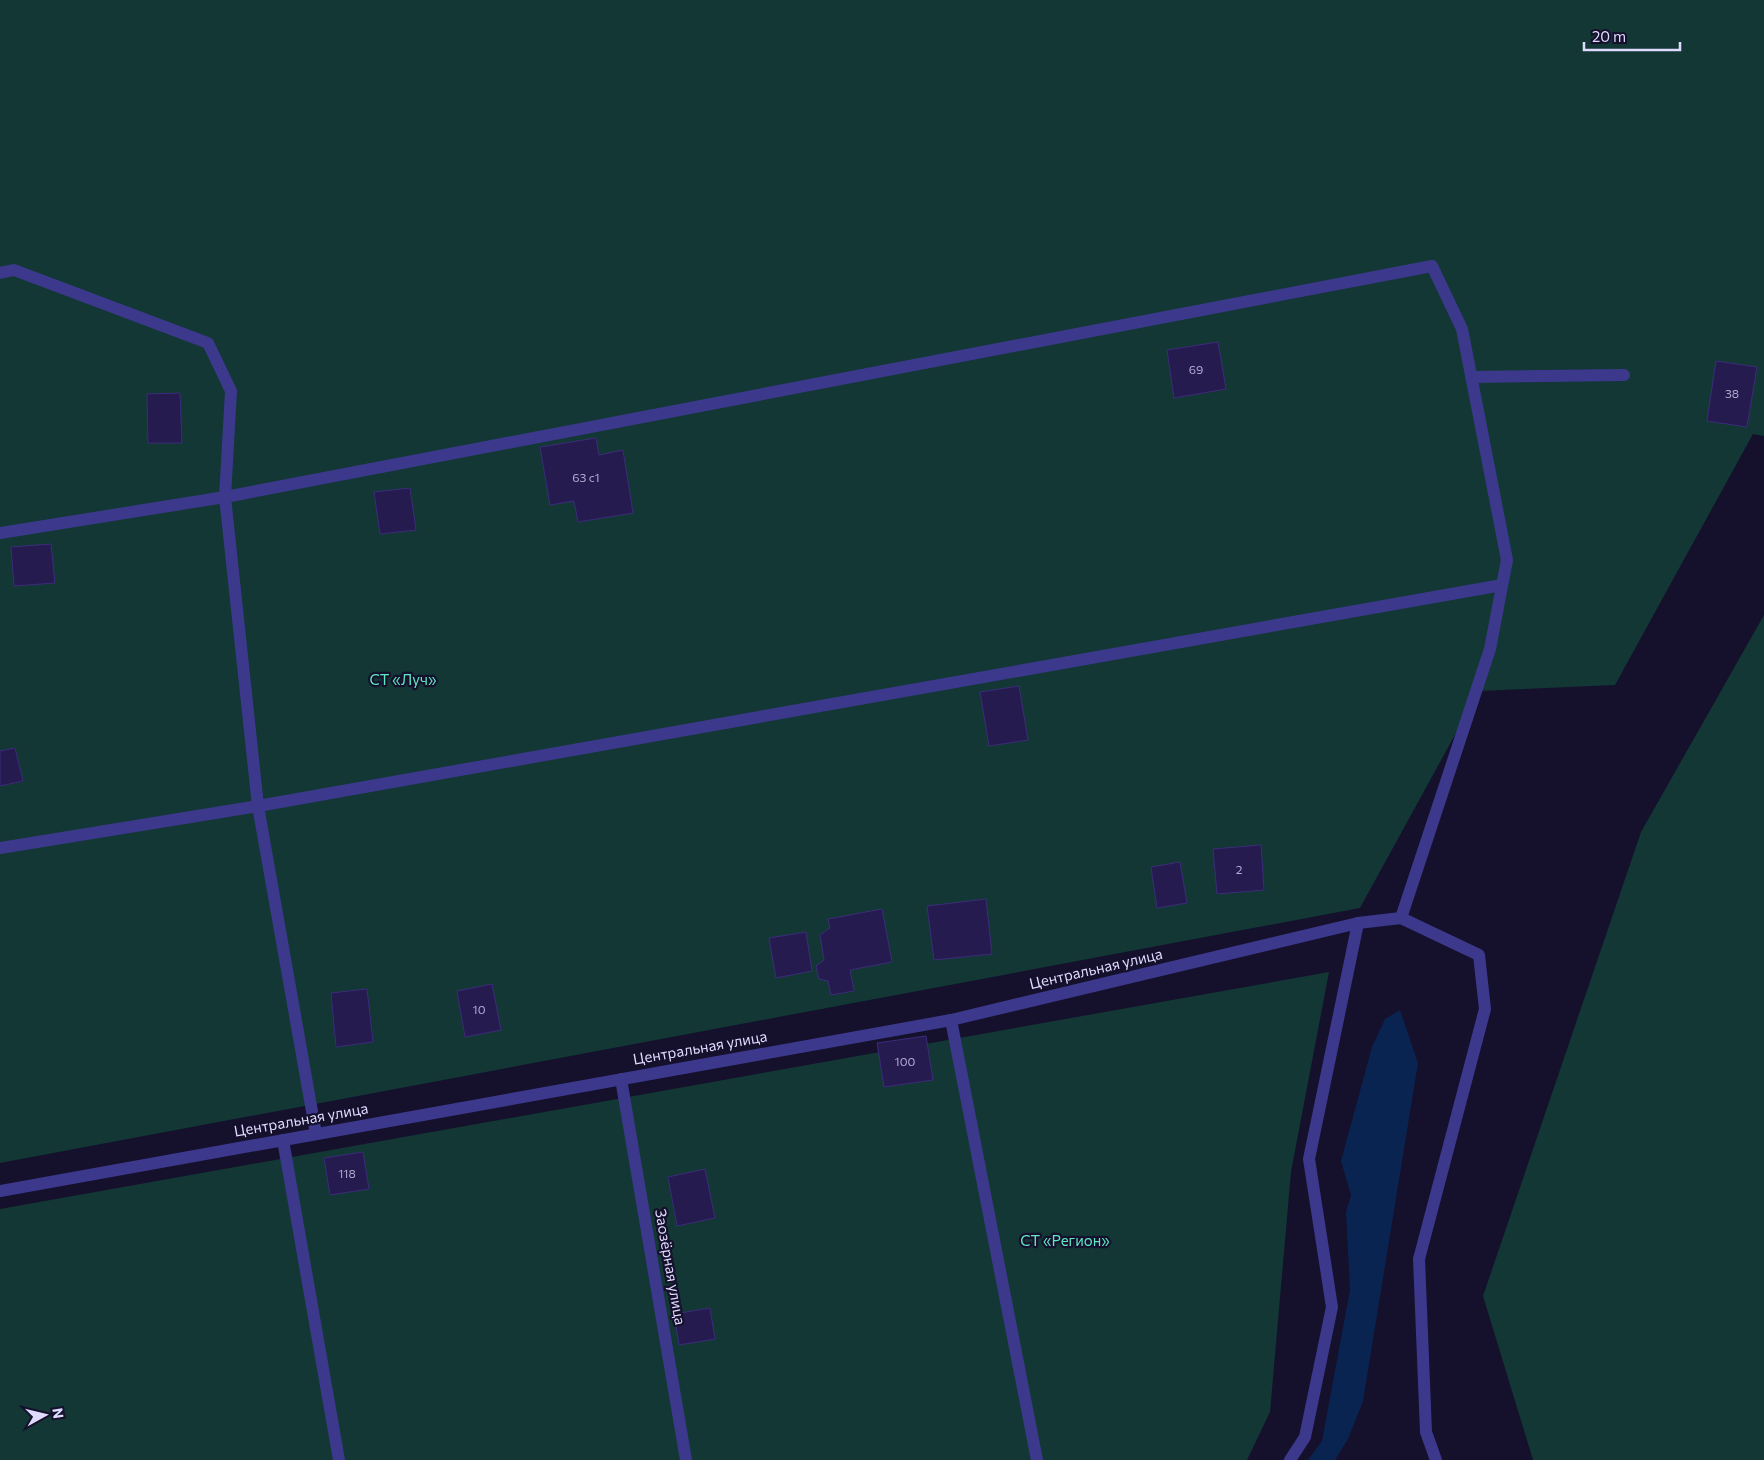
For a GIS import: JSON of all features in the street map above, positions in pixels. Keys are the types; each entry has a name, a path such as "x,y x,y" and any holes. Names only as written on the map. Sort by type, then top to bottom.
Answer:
{"street":[{"path":"0,533 225,497 1432,266 1462,330 1507,560 1490,649 1401,918 1479,955 1485,1009 1419,1259 1426,1432 1436,1460"},
{"path":"0,273 14,270 208,343 231,391 225,497 258,806 316,1134"},
{"path":"1471,377 1624,375"},
{"path":"0,848 258,806 1502,585"},
{"name":"Центральная улица","path":"0,1191 951,1020 1358,923 1401,918"},
{"path":"1290,1460 1305,1437 1332,1306 1309,1158 1358,923"},
{"path":"951,1020 1037,1460"},
{"name":"Заозёрная улица","path":"621,1079 686,1460"},
{"path":"283,1140 339,1460"}],"green space":[{"name":"СТ «Луч»","path":"0,0 1764,0 1764,436 1753,434 1615,685 1479,691 1360,908 0,1163"},
{"path":"1764,615 1764,1460 1533,1460 1483,1296 1641,832"},
{"name":"СТ «Регион»","path":"1329,972 1291,1172 1270,1412 1247,1460 0,1460 0,1209"}],"water":[{"path":"1400,1010 1418,1063 1363,1401 1348,1439 1335,1460 1308,1460 1322,1441 1350,1290 1346,1212 1351,1195 1341,1161 1372,1047 1385,1019"}],"building":[{"path":"1218,342 1226,389 1174,398 1167,350"},
{"path":"1716,361 1757,367 1747,427 1707,421"},
{"path":"180,393 182,443 148,443 147,394"},
{"path":"596,438 599,455 623,450 633,513 578,522 574,501 550,505 540,447"},
{"path":"410,488 416,530 380,534 374,492"},
{"path":"51,544 55,583 14,586 11,547"},
{"path":"1019,686 1028,740 989,746 980,692"},
{"path":"15,748 23,781 0,786 0,751"},
{"path":"1261,845 1264,890 1217,894 1213,849"},
{"path":"1180,862 1187,903 1157,908 1151,867"},
{"path":"986,899 992,954 934,960 927,906"},
{"path":"882,909 892,962 850,970 854,991 831,995 828,981 819,979 816,966 824,960 820,935 830,928 828,919"},
{"path":"806,932 812,971 776,978 769,938"},
{"path":"492,984 501,1030 465,1037 457,991"},
{"path":"367,989 373,1042 336,1047 331,993"},
{"path":"926,1036 933,1080 884,1087 877,1043"},
{"path":"363,1152 369,1189 330,1195 324,1158"},
{"path":"705,1169 715,1218 677,1226 668,1177"},
{"path":"710,1308 715,1339 679,1345 674,1314"}]}
